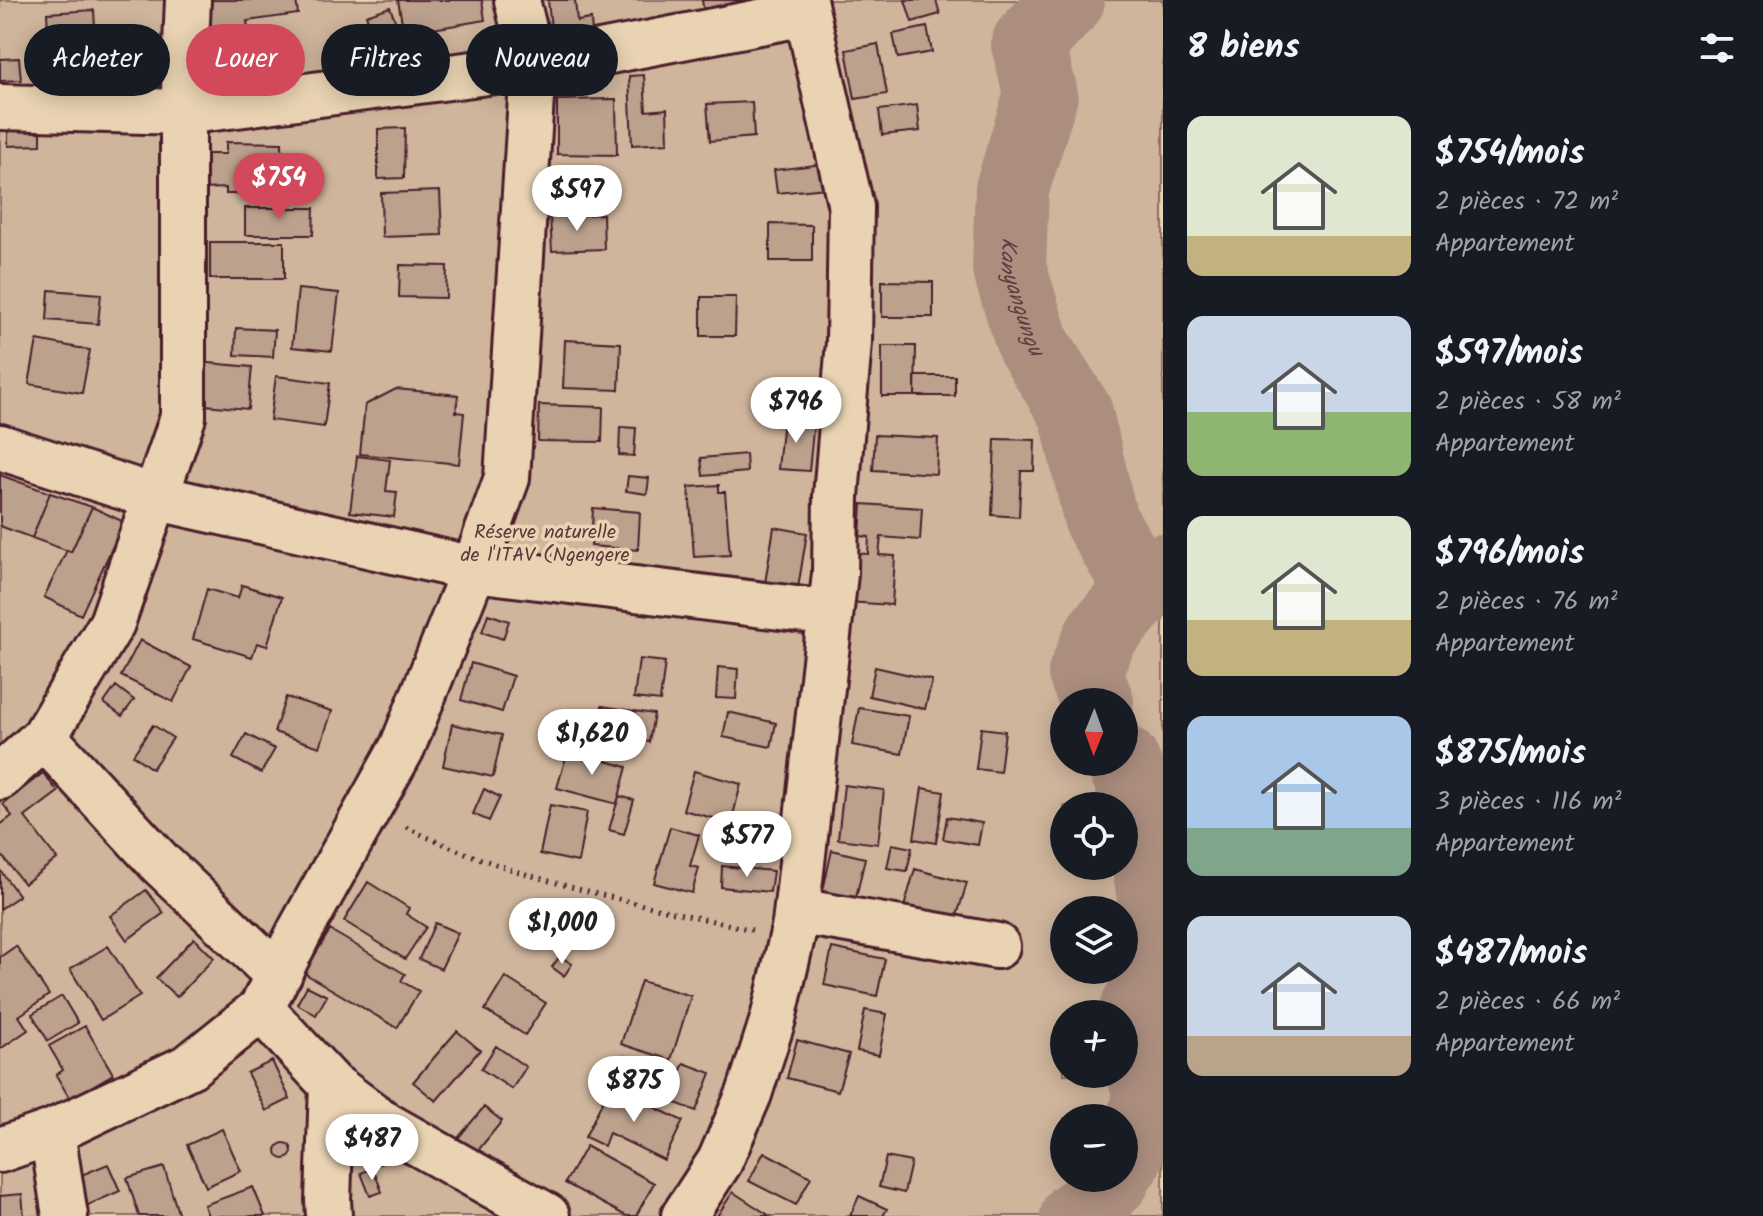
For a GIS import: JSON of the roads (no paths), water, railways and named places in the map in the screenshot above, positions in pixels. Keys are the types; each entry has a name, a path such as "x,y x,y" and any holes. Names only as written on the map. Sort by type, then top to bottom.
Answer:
{"street":[{"path":"0,777 44,737 112,623 183,417 183,112 188,0"},
{"path":"517,0 523,24"},
{"path":"618,47 805,6 851,207 849,342 846,407 836,496 835,574 794,925 773,1019 749,1094 720,1161 684,1216"},
{"path":"0,107 183,112 466,75"},
{"path":"65,1216 16,1136 190,1066 271,991 300,931 402,748 507,478 531,96"},
{"path":"0,447 154,497 474,569 829,613"},
{"path":"44,737 161,864 265,963 271,991 332,1085 386,1125 547,1216"},
{"path":"794,925 997,946"},
{"path":"329,1216 332,1085"}],"waterway":[{"name":"Kanyangungu","path":"1068,0 1028,44 1041,95 1012,189 1009,268 1033,344 1076,413 1101,521 1142,589"},
{"path":"1091,688 1085,673 1101,635 1163,570"},
{"path":"1129,776 1137,794 1163,952 1131,1023 1151,1101 1138,1130"},
{"path":"1077,1216 1082,1215 1102,1192"}],"park label":[{"name":"Réserve naturelle de l'ITAV (Ngengere","path":"545,542"}]}
